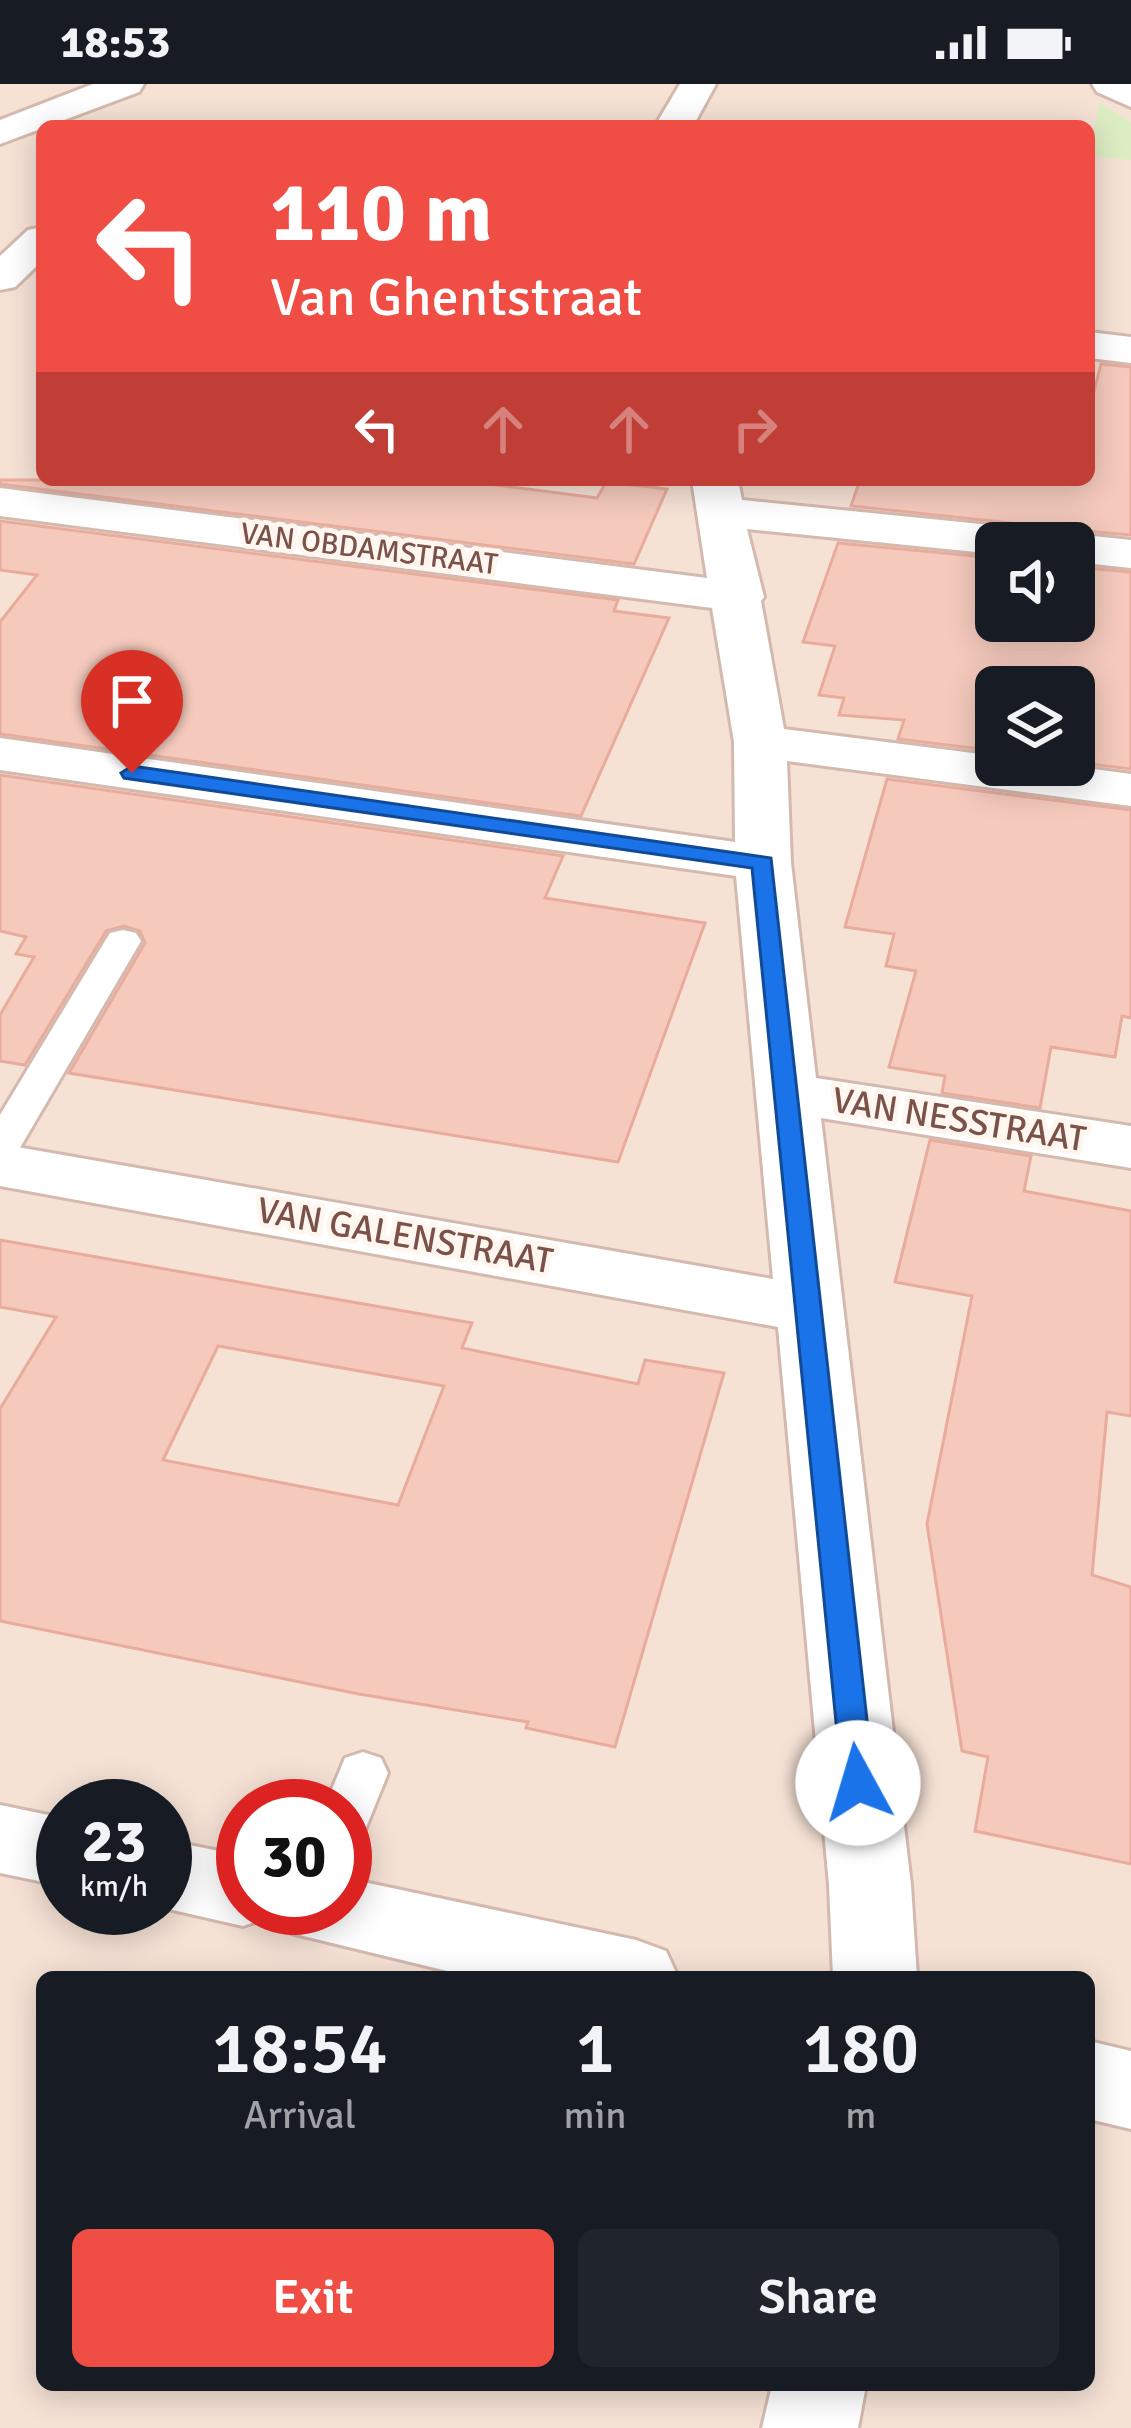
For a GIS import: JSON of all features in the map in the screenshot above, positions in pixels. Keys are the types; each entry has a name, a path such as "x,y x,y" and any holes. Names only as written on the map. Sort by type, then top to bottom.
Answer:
{"street":[{"path":"0,134 126,84"},
{"path":"677,120 698,84"},
{"path":"1110,84 1131,96"},
{"path":"0,227 36,235"},
{"path":"0,278 36,242"},
{"path":"0,294 36,298"},
{"path":"1095,346 1131,350"},
{"path":"875,1971 870,1885 763,863 760,742 739,597 718,496 975,535"},
{"name":"VAN OBDAMSTRAAT","path":"0,502 739,597"},
{"path":"1095,550 1131,554"},
{"path":"760,742 1131,790"},
{"path":"0,754 763,863"},
{"name":"VAN NESSTRAAT","path":"787,1093 1131,1147"},
{"name":"VAN GALENSTRAAT","path":"0,1165 809,1309"},
{"path":"0,1839 36,1846"},
{"path":"372,1919 609,1971"},
{"path":"1095,2081 1131,2090"},
{"path":"810,2428 818,2391"}],"lane":[{"path":"0,1149 123,941"},
{"path":"361,1779 363,1773"}],"shaded area":[{"path":"0,84 1131,84 1131,2428 0,2428"}],"green space":[{"path":"1099,103 1131,122 1131,160 1095,157"}],"building":[{"path":"1101,364 1131,367 1131,535 1095,532 1095,522 1002,522 851,506 858,486 1095,486 1095,388"},
{"path":"0,480 36,480 36,486 504,486 597,498 604,486 667,489 634,564 0,484"},
{"path":"0,521 618,600 614,611 669,618 581,816 0,734 0,622 37,575 0,570"},
{"path":"838,543 975,556 975,642 1095,642 1095,569 1131,572 1131,769 1095,765 1095,666 975,666 975,748 898,739 904,720 839,715 844,698 819,695 835,646 803,642"},
{"path":"0,775 563,856 545,898 705,923 618,1162 69,1073 145,943 140,931 124,926 106,931 25,1065 0,1061 0,1015 34,957 16,954 26,937 0,931"},
{"path":"887,779 1131,810 1131,1018 1122,1016 1115,1057 1051,1047 1040,1108 942,1093 945,1076 889,1067 916,971 886,966 894,934 845,927"},
{"path":"930,1140 1031,1156 1024,1191 1131,1211 1131,1416 1107,1412 1092,1575 1131,1587 1131,1864 975,1831 988,1757 962,1751 927,1524 972,1296 895,1282"},
{"path":"0,1240 472,1323 462,1348 638,1384 645,1360 724,1373 615,1747 526,1728 528,1722 359,1694 0,1621 0,1409 56,1317 0,1307","holes":["218,1346 444,1386 398,1505 163,1460"]}],"route":[{"path":"132,773 763,863 858,1783"}]}
